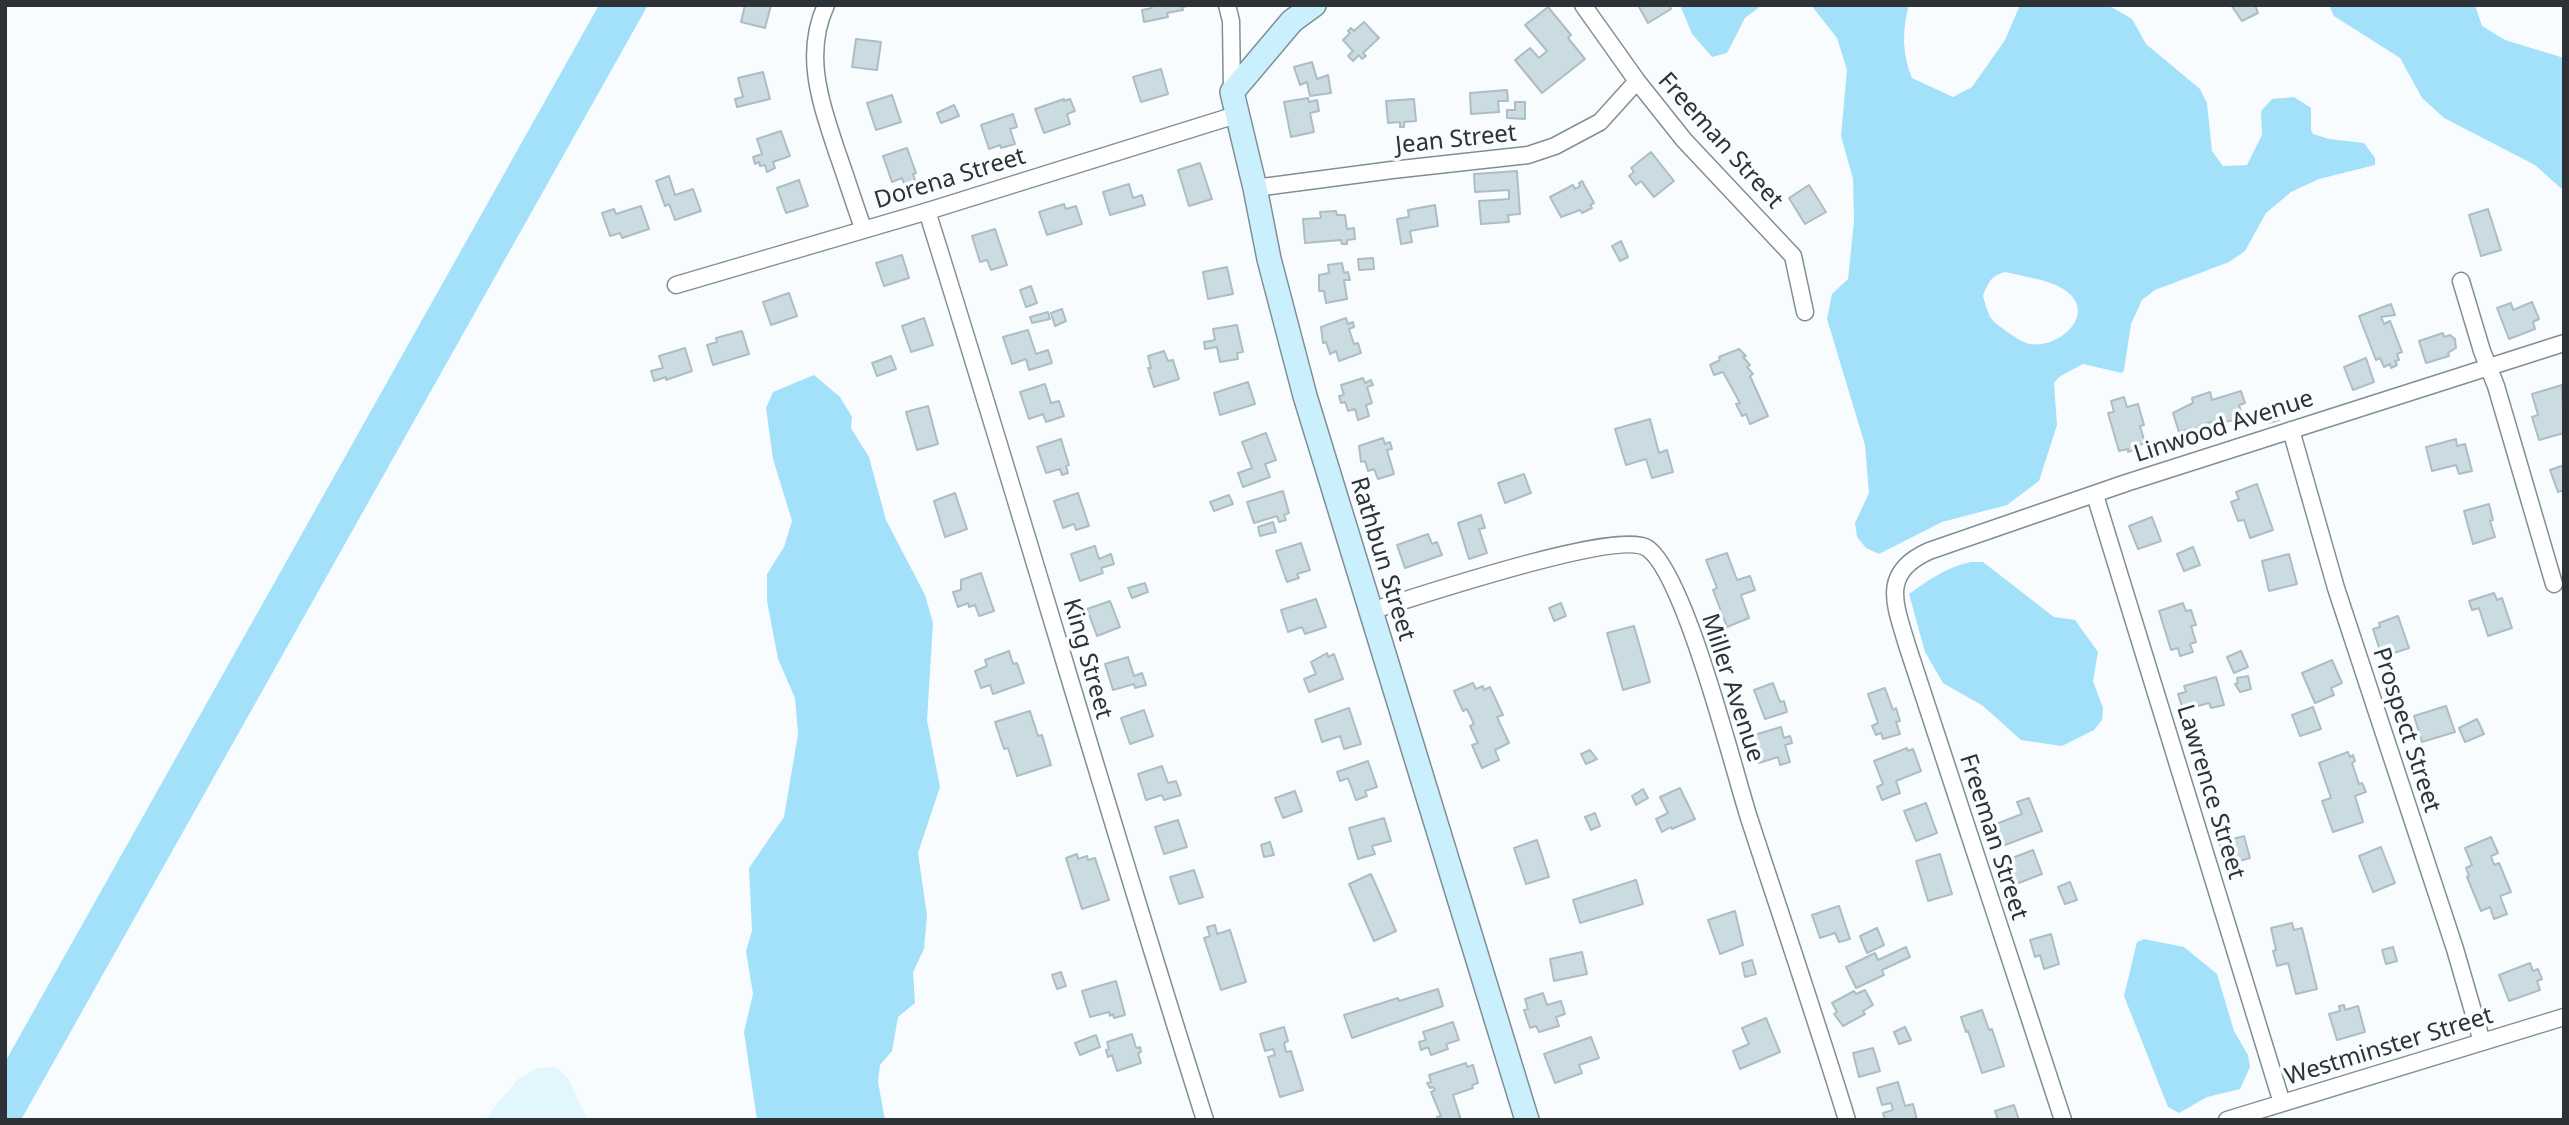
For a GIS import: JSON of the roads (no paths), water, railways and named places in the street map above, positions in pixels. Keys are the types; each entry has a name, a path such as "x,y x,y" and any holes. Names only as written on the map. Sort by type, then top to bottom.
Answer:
{"street":[{"path":"826,5 816,33 816,83 863,228"},
{"name":"Rathbun Street","path":"1227,5 1231,21 1234,104 1269,259 1305,396 1527,1120"},
{"path":"1234,104 1292,21 1314,5"},
{"name":"Freeman Street","path":"1583,5 1637,81 1684,140 1793,256 1805,312"},
{"name":"Jean Street","path":"1255,188 1528,155 1555,146 1600,122 1637,81"},
{"name":"Dorena Street","path":"676,285 927,211 1234,104"},
{"name":"King Street","path":"927,211 996,429 1084,731 1205,1120"},
{"path":"2461,281 2554,584"},
{"name":"Linwood Avenue","path":"1904,567 1929,551 2126,483 2564,343"},
{"name":"Prospect Street","path":"2291,430 2336,588 2455,949 2482,1042"},
{"name":"Lawrence Street","path":"2095,495 2282,1103"},
{"name":"Miller Avenue","path":"1371,611 1519,566 1614,546 1633,544 1646,548 1658,560 1678,596 1694,639 1847,1120"},
{"name":"Freeman Street","path":"1904,567 1898,575 1894,593 1898,613 2063,1120"},
{"name":"Westminster Street","path":"2227,1120 2564,1017"}]}
